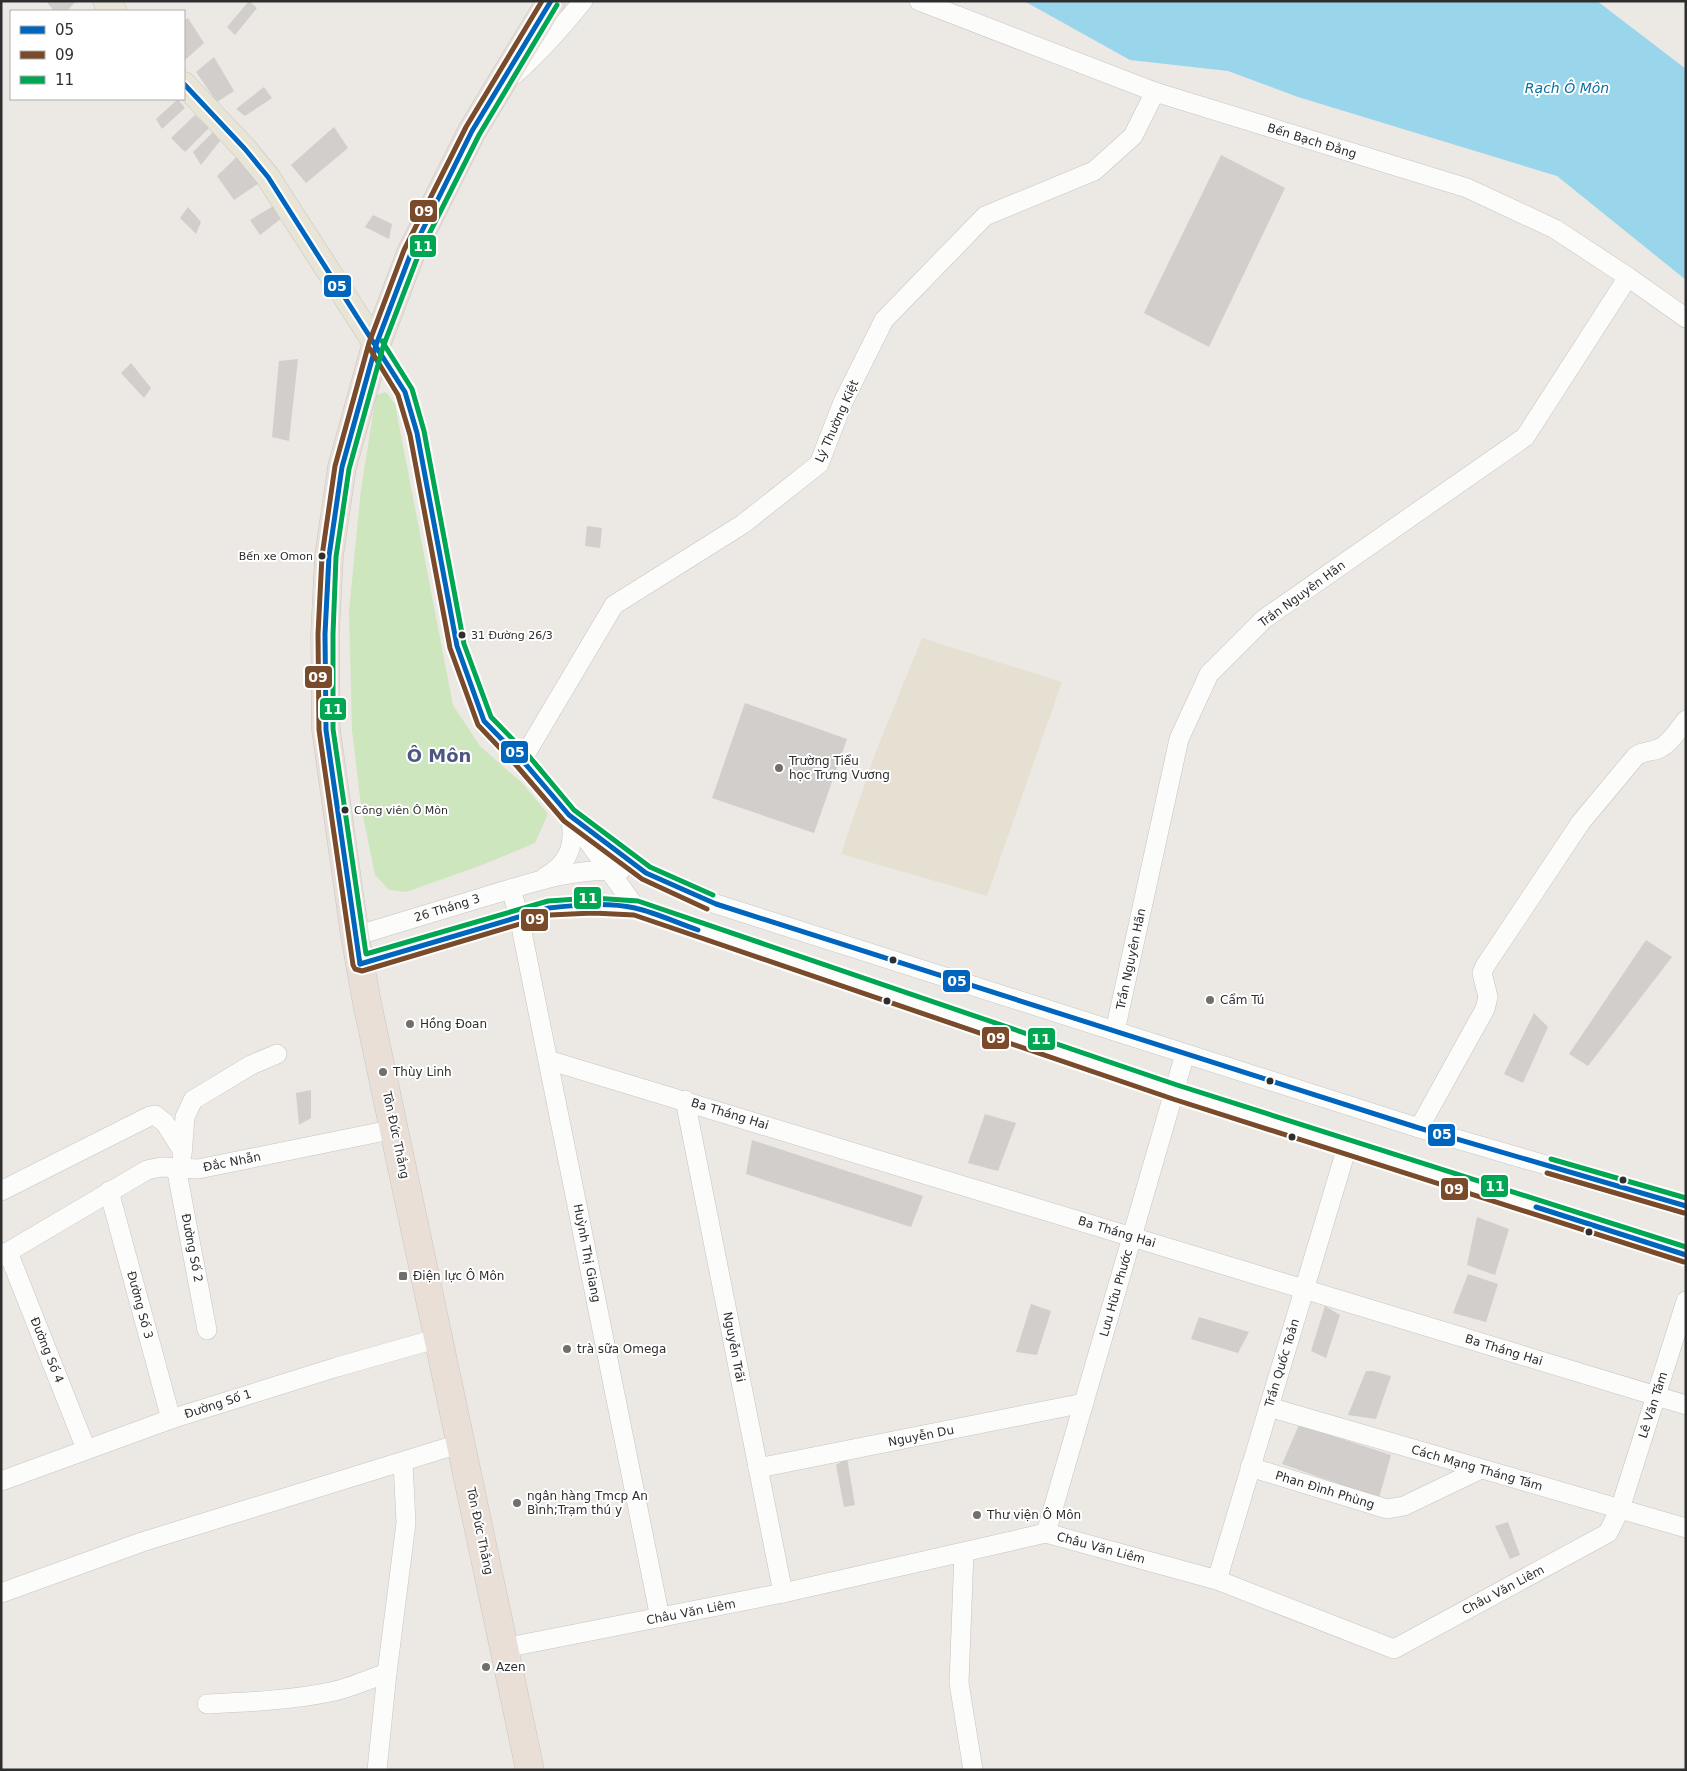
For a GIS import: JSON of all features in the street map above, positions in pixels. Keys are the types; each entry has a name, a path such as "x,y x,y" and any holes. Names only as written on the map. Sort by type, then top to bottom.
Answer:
{"highway":[{"name":"Tôn Đức Thắng","path":"530,1770 360,964 326,730 325,634 329,556 342,467 376,345 412,253 472,131 551,1"}],"main road":[{"path":"105,1 114,10"},
{"path":"185,85 245,149 268,177 376,345"}],"street":[{"path":"498,88 528,62 562,27 583,1"},
{"name":"Bến Bạch Đằng","path":"919,1 1155,92 1466,188 1555,228 1628,276 1686,318"},
{"name":"Lý Thường Kiệt","path":"522,760 614,605 743,524 819,464 843,402 884,320 985,216 1094,171 1133,136 1155,92"},
{"name":"Trần Nguyên Hãn","path":"1115,1031 1179,739 1209,674 1264,619 1525,437 1628,276"},
{"path":"376,345 405,392 417,433 457,646 484,721 522,760 569,815 636,908"},
{"path":"1419,1128 1485,1009 1488,997 1482,974 1484,966 1587,815 1636,756 1641,752 1660,749 1686,720"},
{"path":"569,815 646,873 716,904 1419,1128 1686,1206"},
{"name":"26 Tháng 3","path":"538,881 562,865 570,851 573,834 569,815"},
{"name":"26 Tháng 3","path":"355,936 538,881 573,873 609,870 646,873"},
{"name":"Huỳnh Thị Giang","path":"511,889 519,917 660,1618"},
{"path":"360,964 549,908 609,904 636,908 1175,1092 1686,1255"},
{"path":"180,1162 185,1117 192,1100 251,1065 277,1054"},
{"name":"Lưu Hữu Phước","path":"1046,1533 1185,1054"},
{"name":"Ba Tháng Hai","path":"548,1060 1686,1405"},
{"name":"Nguyễn Trãi","path":"685,1100 783,1593"},
{"path":"1,1191 155,1115 165,1123 180,1162"},
{"name":"Đắc Nhẫn","path":"4,1254 147,1170 180,1162 198,1169 395,1129"},
{"name":"Trần Quốc Toản","path":"1217,1580 1347,1146"},
{"name":"Đường Số 2","path":"180,1162 207,1330"},
{"name":"Đường Số 3","path":"109,1191 171,1419"},
{"name":"Đường Số 4","path":"4,1254 86,1449"},
{"name":"Lê Văn Tám","path":"1620,1509 1686,1302"},
{"name":"Đường Số 1","path":"1,1481 171,1419 337,1367 439,1338"},
{"name":"Nguyễn Du","path":"758,1468 1084,1403"},
{"name":"Cách Mạng Tháng Tám","path":"1269,1407 1686,1528"},
{"path":"1,1593 142,1542 462,1444"},
{"path":"377,1770 406,1523 403,1462"},
{"name":"Phan Đình Phùng","path":"1250,1467 1387,1509 1404,1506 1481,1469"},
{"name":"Châu Văn Liêm","path":"504,1648 783,1593 1046,1533 1217,1580 1394,1649 1608,1533 1620,1509"},
{"path":"964,1552 959,1683 973,1770"},
{"path":"207,1704 252,1702 336,1690 387,1673"}],"shaded area":[{"path":"922,638 1062,682 987,896 841,854 876,751"}],"green space":[{"path":"386,392 395,404 453,705 480,746 522,783 548,814 535,843 482,865 406,892 389,890 375,875 361,806 352,730 349,611 361,489 376,395"}],"water":[{"name":"Rạch Ô Môn","path":"1024,1 1597,1 1686,69 1686,280 1557,176 1298,97 1228,71 1130,60"}],"building":[{"path":"46,1 76,1 68,10 53,10"},
{"path":"249,1 257,8 235,35 227,27"},
{"path":"188,18 204,43 185,60 185,20"},
{"path":"214,57 234,91 217,102 196,72"},
{"path":"264,87 272,98 245,116 236,109"},
{"path":"177,100 185,108 162,129 156,119"},
{"path":"195,115 209,128 185,152 171,138"},
{"path":"334,127 348,148 306,183 291,165"},
{"path":"214,131 220,141 201,165 193,152"},
{"path":"245,149 268,177 234,200 217,176"},
{"path":"1221,155 1285,188 1209,347 1144,313"},
{"path":"280,202 287,214 260,235 250,220"},
{"path":"188,207 201,222 196,234 180,218"},
{"path":"373,215 392,224 389,239 365,227"},
{"path":"298,359 289,441 272,437 279,361"},
{"path":"131,363 151,388 144,398 121,373"},
{"path":"587,526 602,528 600,548 585,546"},
{"name":"Trường Tiểu học Trưng Vương","path":"745,703 847,739 814,833 712,798"},
{"path":"1646,940 1672,957 1588,1066 1569,1054"},
{"path":"1534,1013 1548,1027 1523,1083 1504,1074"},
{"path":"311,1090 311,1118 299,1125 296,1093"},
{"path":"985,1114 1016,1123 998,1171 968,1163"},
{"path":"752,1140 923,1196 911,1227 746,1174"},
{"path":"1477,1217 1509,1229 1495,1275 1467,1265"},
{"path":"1468,1274 1498,1284 1486,1322 1453,1313"},
{"path":"1031,1304 1051,1311 1037,1355 1016,1352"},
{"path":"1325,1306 1340,1315 1326,1358 1311,1351"},
{"path":"1199,1317 1249,1332 1238,1353 1191,1339"},
{"path":"1366,1371 1391,1376 1376,1419 1348,1415"},
{"path":"1299,1425 1391,1455 1379,1498 1282,1464"},
{"path":"847,1458 855,1505 844,1507 836,1465"},
{"path":"1508,1522 1520,1555 1510,1559 1495,1526"}],"transit line":[{"name":"09","path":"542,1 466,127 404,250 369,343 335,466 322,556 318,634 319,730 355,969 362,971 550,915 593,913 634,915 1173,1099 1684,1262"},
{"name":"05","path":"360,964 326,730 325,634 329,556 342,467 376,345 411,253 472,131 551,1"},
{"name":"11","path":"557,5 479,135 418,256 383,347 349,469 336,557 333,634 333,729 366,954 548,901 593,898 638,901 1177,1085 1686,1247"},
{"name":"05","path":"185,85 245,149 268,177 405,392 417,433 457,646 484,721 522,760 569,815 646,873 716,904 1419,1128 1686,1206"},
{"name":"11","path":"382,341 412,389 424,431 464,644 491,717 528,755 574,810 650,867 713,895"},
{"name":"09","path":"370,349 398,395 410,435 450,648 478,725 516,765 564,821 642,879 707,909"},
{"name":"05","path":"360,964 549,908 592,905 624,906 651,913 698,930"},
{"name":"11","path":"1551,1159 1686,1198"},
{"name":"09","path":"1547,1173 1684,1213"},
{"name":"05","path":"1536,1207 1686,1255"}],"place":[{"name":"Bến xe Omon","path":"322,556"},
{"name":"31 Đường 26/3","path":"462,635"},
{"name":"Trường Tiểu học Trưng Vương","path":"779,768"},
{"name":"Công viên Ô Môn","path":"345,810"},
{"name":"Cẩm Tú","path":"1210,1000"},
{"name":"Hồng Đoan","path":"410,1024"},
{"name":"Thùy Linh","path":"383,1072"},
{"name":"Điện lực Ô Môn","path":"403,1276"},
{"name":"trà sữa Omega","path":"567,1349"},
{"name":"ngân hàng Tmcp An Bình;Trạm thú y","path":"517,1503"},
{"name":"Thư viện Ô Môn","path":"977,1515"},
{"name":"Azen","path":"486,1667"}],"district":[{"name":"Ô Môn","path":"439,755"}]}
